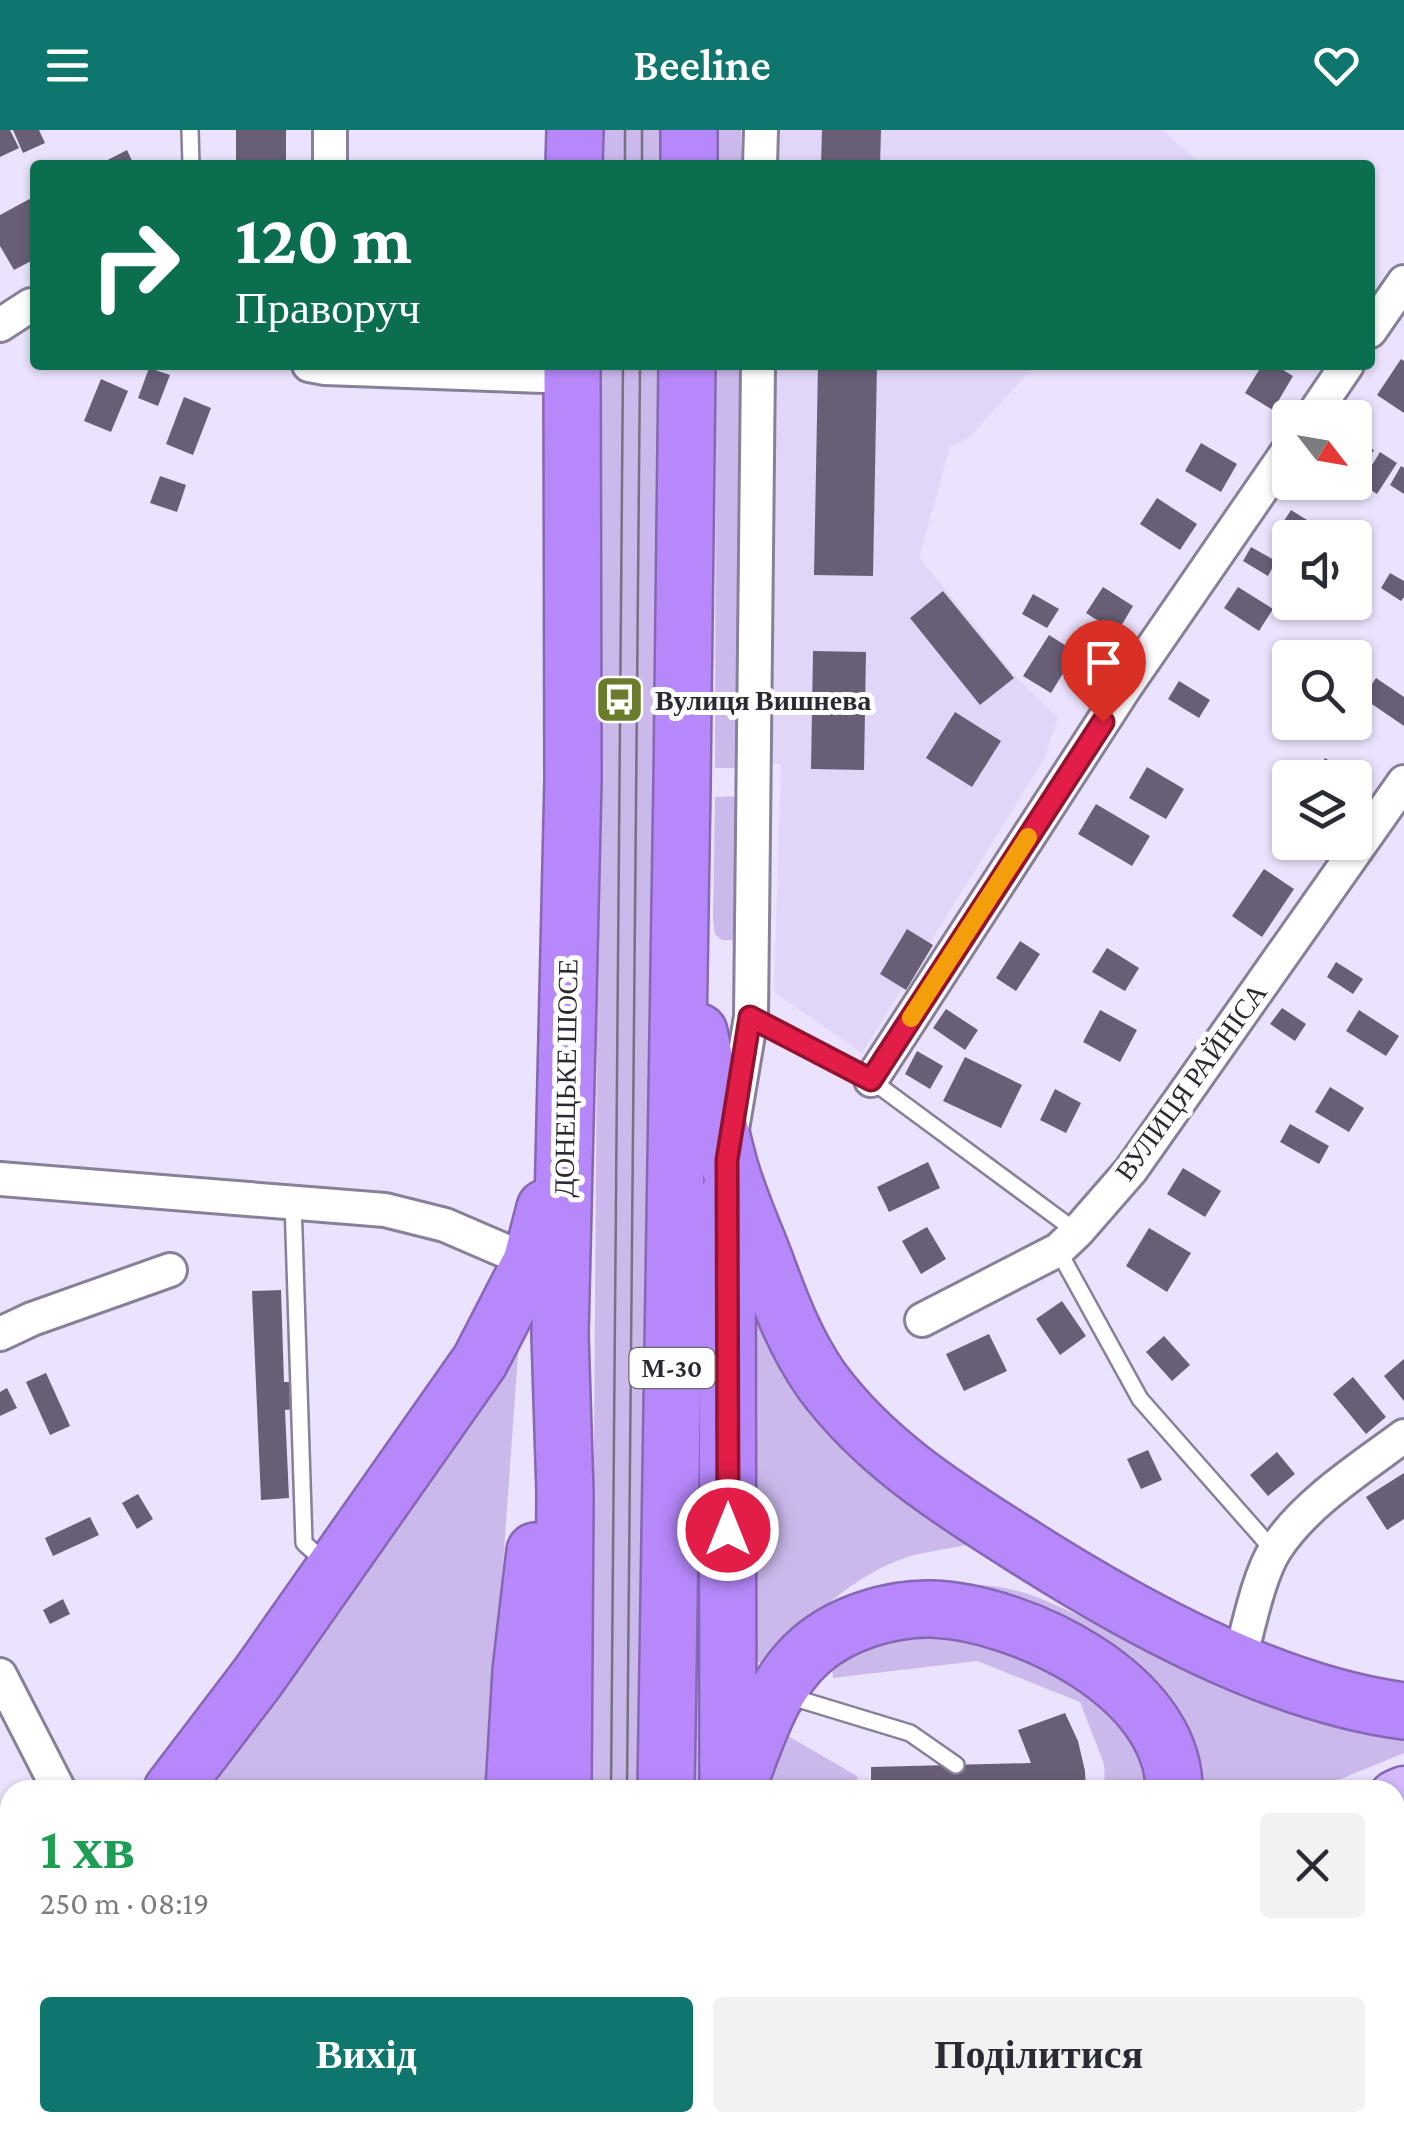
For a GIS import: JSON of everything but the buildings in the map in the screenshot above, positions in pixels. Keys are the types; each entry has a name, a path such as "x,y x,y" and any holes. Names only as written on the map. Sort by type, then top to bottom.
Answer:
{"highway":[{"path":"574,160 575,130"},
{"path":"688,160 689,130"},
{"name":"М-30","path":"666,1780 686,370"},
{"name":"ДОНЕЦЬКЕ ШОСЕ","path":"563,1780 566,1492 560,1335 574,780 572,371"},
{"path":"680,946 727,1160 792,1332 820,1379 853,1419 896,1461 944,1496 1069,1576 1128,1608 1239,1662 1316,1691 1404,1711"},
{"path":"180,1780 258,1676 480,1361 531,1262 564,1138"},
{"path":"727,1160 728,1780"},
{"path":"670,1495 728,1270"},
{"path":"515,1780 520,1671 560,1335"},
{"path":"740,1780 762,1722 784,1680 812,1650 876,1616 930,1609 1006,1622 1076,1656 1116,1682 1134,1700 1162,1741 1173,1780"}],"street":[{"path":"330,130 330,160"},
{"path":"760,160 761,130"},
{"path":"1375,324 1404,282"},
{"path":"0,325 30,306"},
{"path":"521,370 572,371"},
{"path":"727,1160 750,1017 758,370"},
{"path":"1323,400 1344,370"},
{"path":"871,1080 1124,690 1272,474"},
{"name":"ВУЛИЦЯ РАЙНІСА","path":"922,1320 1067,1241 1131,1170 1404,782"},
{"path":"0,1179 385,1210 445,1225 531,1262"},
{"path":"0,1334 170,1270"},
{"path":"1239,1662 1274,1551 1306,1514 1404,1436"},
{"path":"0,1675 54,1780"}],"lane":[{"path":"190,130 191,160"},
{"path":"750,1017 871,1080 1067,1241 1140,1399 1274,1551"},
{"path":"293,1202 304,1543 333,1570"},
{"path":"777,1693 910,1733 956,1765"}],"shaded area":[{"path":"604,130 663,130 663,160 604,160"},
{"path":"717,130 741,130 741,160 717,160"},
{"path":"765,130 1161,130 1197,160 765,160"},
{"path":"602,370 662,370 654,1780 589,1780"},
{"path":"716,370 740,370 739,768 715,768"},
{"path":"763,370 1030,370 969,438 950,447 919,557 1014,675 1058,718 1044,759 862,1053 774,992 781,764 761,764"},
{"path":"738,796 738,932 732,940 722,940 715,934 713,920 715,797"},
{"path":"753,1293 967,1541 966,1545 911,1556 870,1574 832,1600 765,1663 752,1658"},
{"path":"520,1326 488,1780 199,1780"},
{"path":"981,1585 1020,1592 1126,1636 1404,1729 1404,1753 1338,1780 1188,1780 1188,1770 963,1587"},
{"path":"900,1625 1026,1653 1112,1707 1152,1780 1105,1780 1104,1764 1080,1702 977,1661 833,1678 831,1658"},
{"path":"702,1634 711,1780 691,1780 694,1638"},
{"path":"776,1729 858,1780 765,1780"}],"tram line":[{"path":"625,130 625,160"},
{"path":"642,130 642,160"},
{"path":"611,1780 623,370"},
{"path":"627,1780 640,370"}],"slow traffic":[{"path":"911,1018 1028,837"}],"place":[{"name":"Вулиця Вишнева","path":"620,700"}],"route":[{"path":"728,1530 727,1160 750,1017 871,1080 1103,722"}]}
